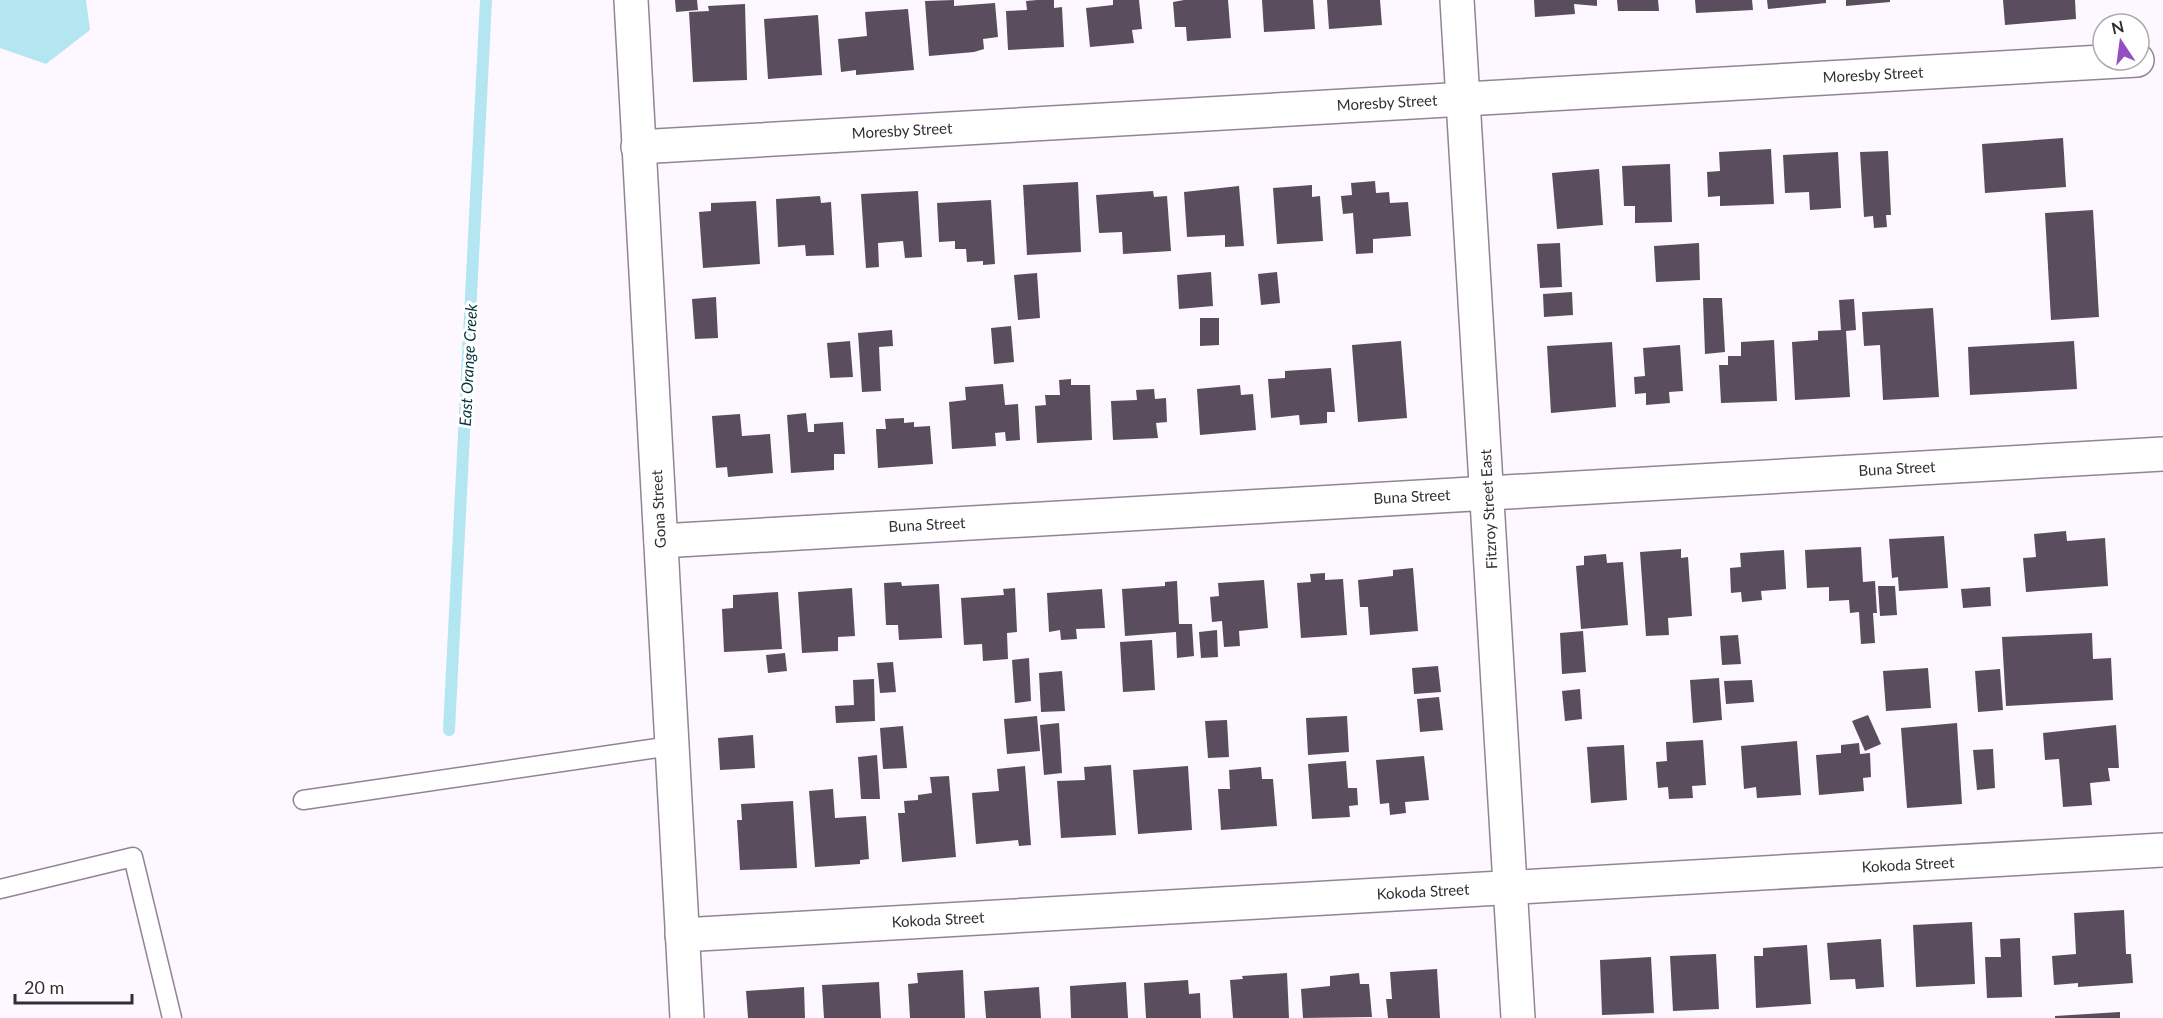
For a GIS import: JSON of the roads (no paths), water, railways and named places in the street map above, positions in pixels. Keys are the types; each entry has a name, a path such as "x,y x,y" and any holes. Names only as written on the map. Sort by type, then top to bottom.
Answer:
{"street":[{"name":"Gona Street","path":"631,0 687,1018"},
{"name":"Fitzroy Street East","path":"1457,0 1518,1018"},
{"name":"Moresby Street","path":"638,147 2091,63"},
{"name":"Buna Street","path":"660,540 2163,454"},
{"name":"Kokoda Street","path":"682,935 2163,850"}],"lane":[{"path":"303,800 671,746"},
{"path":"0,889 133,856 172,1018"}],"water":[{"path":"0,0 86,0 90,30 46,64 0,48"}],"waterway":[{"name":"East Orange Creek","path":"449,730 486,0"}]}
